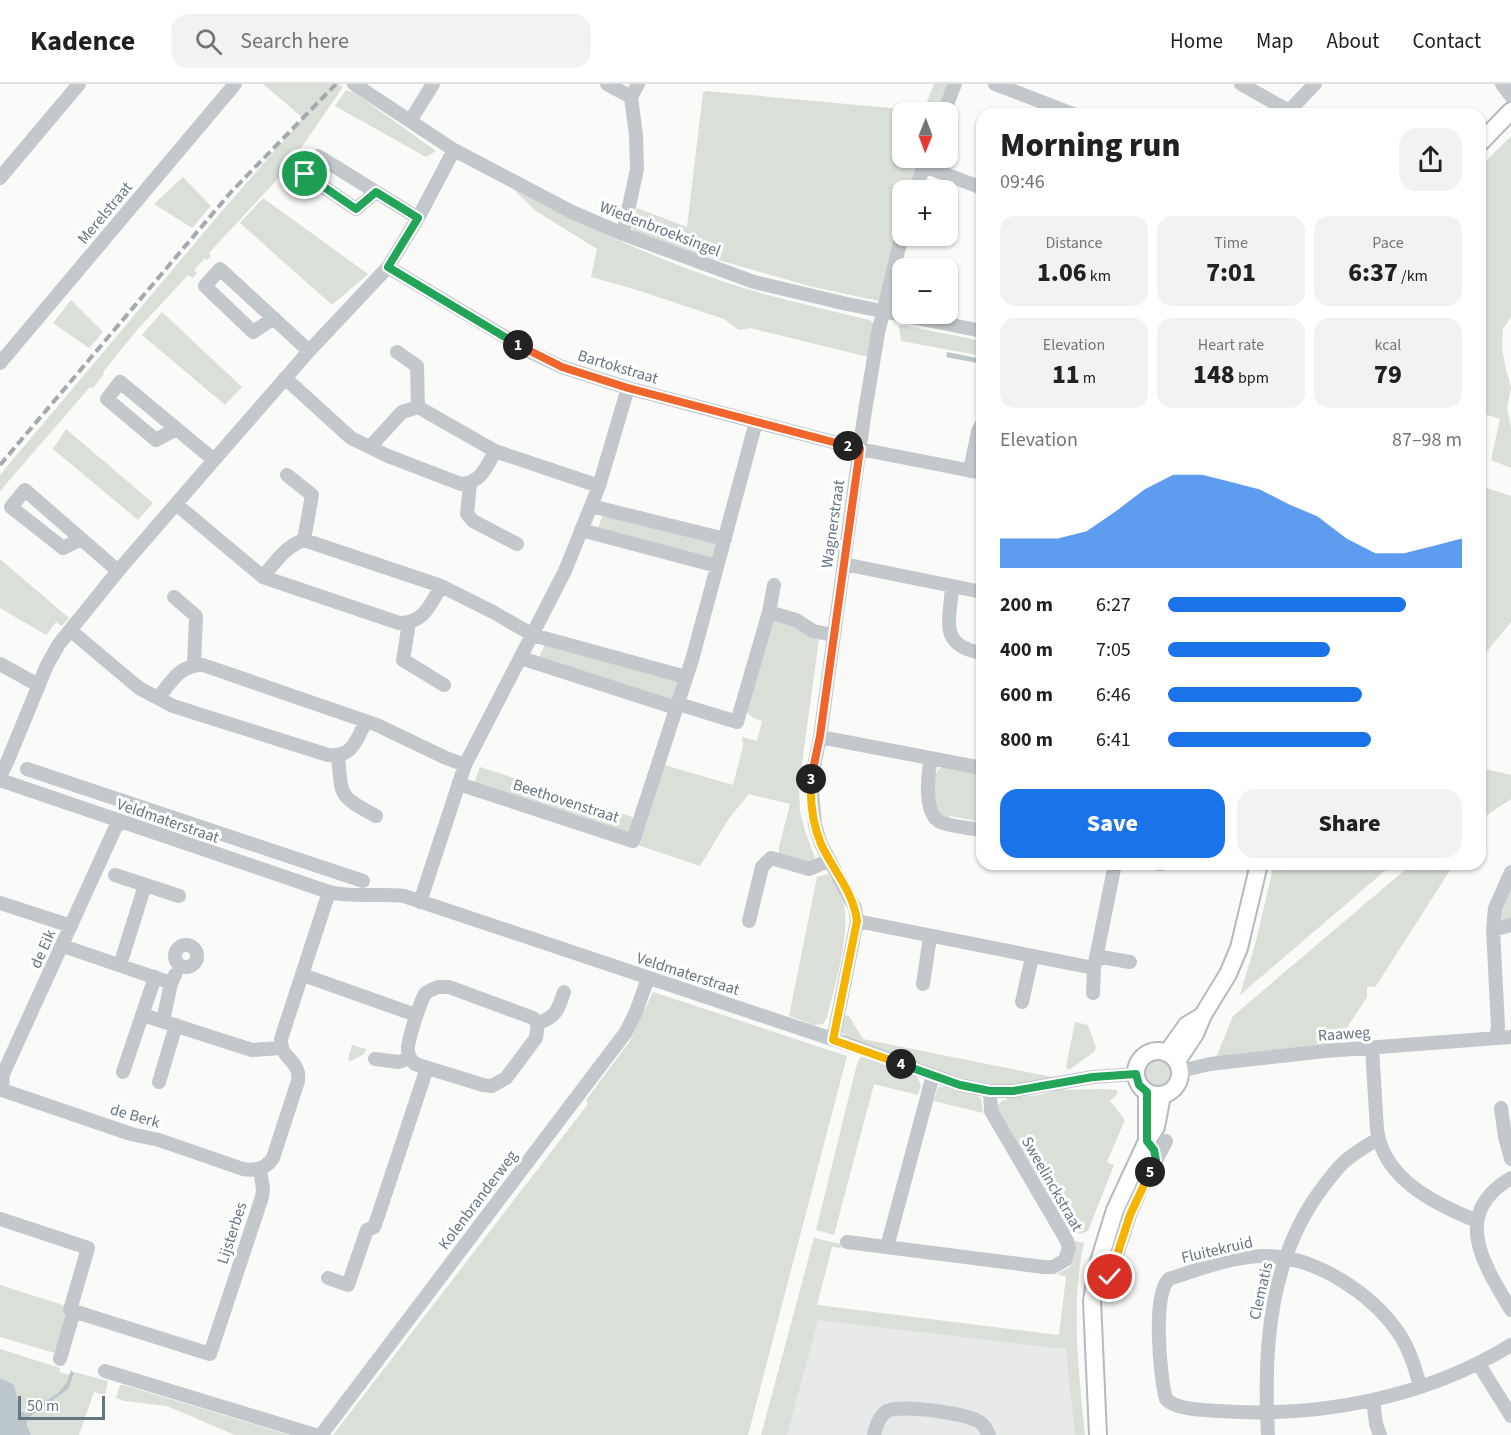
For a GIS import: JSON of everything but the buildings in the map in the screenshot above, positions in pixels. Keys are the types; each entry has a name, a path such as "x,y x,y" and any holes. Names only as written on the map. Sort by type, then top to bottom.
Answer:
{"main road":[{"path":"1486,137 1511,111"},
{"path":"1175,1062 1155,1051 1147,1054 1138,1062 1136,1074 1139,1085 1154,1094 1168,1093 1177,1085 1175,1062 1187,1025 1203,1015 1228,974 1239,948 1258,870"},
{"path":"1098,1435 1092,1301 1103,1244 1115,1210 1147,1141 1156,1127 1154,1094"},
{"path":"1098,1402 1103,1435"}],"street":[{"path":"0,178 79,84"},
{"name":"Merelstraat","path":"0,363 235,84"},
{"name":"Wiedenbroeksingel","path":"354,84 454,150 572,212 623,234 754,282 976,330"},
{"path":"410,122 433,84"},
{"path":"607,84 631,97"},
{"path":"623,234 636,170 636,135 631,97 638,84"},
{"path":"948,102 955,84"},
{"path":"995,84 1057,108"},
{"path":"1241,84 1280,108"},
{"path":"1291,108 1315,84"},
{"path":"1502,84 1511,96"},
{"path":"0,778 52,655 70,630 285,378 388,267 418,218 454,150"},
{"path":"376,192 356,209 305,174 318,156 418,218"},
{"path":"938,168 976,185"},
{"name":"Wagnerstraat","path":"857,921 855,908 815,825 811,781 820,736 860,449 883,311 899,246"},
{"name":"Bartokstraat","path":"388,267 532,353 562,367 628,388 756,423 860,449 976,472"},
{"path":"274,318 253,332 205,286 220,269 274,318 309,351"},
{"path":"397,352 417,366 418,407"},
{"path":"285,378 351,438 388,456 461,484 470,484 480,477 495,451"},
{"path":"176,429 156,440 107,399 120,382 214,460"},
{"path":"420,902 465,765 565,571 599,486 628,388"},
{"path":"370,447 402,412 418,407 495,451 599,486"},
{"name":"Beethovenstraat","path":"459,784 633,841 680,707 686,677 756,423"},
{"path":"287,475 312,495 304,540"},
{"path":"470,484 467,514 472,520 517,544"},
{"path":"81,539 63,548 11,507 26,490 81,539 118,572"},
{"path":"177,505 263,577 399,623 409,623 420,619 441,586"},
{"path":"591,506 725,539"},
{"path":"581,530 717,566"},
{"path":"263,577 284,552 295,543 304,540 441,586 533,635 686,677"},
{"path":"844,564 976,591"},
{"path":"521,658 680,707 737,722 769,612 774,585"},
{"path":"952,586 950,632 954,642 965,650 976,652"},
{"path":"174,597 196,616 194,665"},
{"path":"769,612 796,620 813,631 833,634"},
{"path":"409,623 403,660 444,685"},
{"path":"70,630 139,688 173,706 316,752 338,756 347,753 366,721"},
{"path":"0,664 38,685"},
{"path":"158,698 183,668 203,665 366,721 465,765"},
{"path":"820,736 976,767"},
{"path":"338,756 342,790 348,801 376,816"},
{"path":"931,758 928,771 929,806 933,816 940,822 976,829"},
{"name":"Veldmaterstraat","path":"27,769 363,881"},
{"name":"Veldmaterstraat","path":"0,778 118,822 329,892 354,896 391,894 404,896 960,1085 990,1091 1013,1091 1093,1077 1136,1074"},
{"name":"Veldmaterstraat","path":"93,813 99,793"},
{"name":"de Eik","path":"1,1091 3,1074 118,822"},
{"name":"Veldmaterstraat","path":"232,860 239,840"},
{"path":"749,921 762,867 771,858 809,868 830,860"},
{"path":"1092,993 1095,962 1114,870"},
{"path":"1496,1038 1498,1026 1492,930 1495,908 1511,872"},
{"path":"115,876 179,896"},
{"path":"120,965 145,885"},
{"path":"260,1169 273,1158 298,1081 299,1072 296,1066 280,1048 281,1039 329,892"},
{"path":"0,903 71,926"},
{"path":"833,1040 857,921 1032,957 1130,962"},
{"path":"1492,930 1511,926"},
{"path":"923,984 930,937"},
{"path":"63,946 171,983"},
{"path":"1022,1002 1032,957"},
{"path":"159,1082 169,1023 171,983 180,965"},
{"path":"303,975 416,1015"},
{"path":"123,1072 155,977"},
{"name":"Kolenbranderweg","path":"321,1435 626,1032 648,978"},
{"path":"438,987 449,987 533,1018 538,1023 536,1038 506,1078 492,1086 414,1064 407,1050 416,1015 425,995 438,987"},
{"path":"538,1023 549,1020 556,1012 564,992"},
{"path":"143,1015 252,1050 280,1048"},
{"name":"Raaweg","path":"1175,1062 1233,1062 1326,1051 1511,1037"},
{"path":"1372,1048 1378,1139 1395,1168 1410,1185 1442,1206 1477,1221"},
{"path":"375,1059 399,1062 410,1058"},
{"path":"328,1278 348,1285 367,1230 374,1227 427,1068"},
{"path":"887,1247 933,1075"},
{"name":"de Berk","path":"1,1091 131,1134 159,1140 243,1169 260,1169"},
{"name":"Sweelinckstraat","path":"847,1242 1044,1267 1053,1267 1065,1260 1069,1248 1067,1241 991,1111 990,1091"},
{"path":"1501,1108 1504,1137 1511,1159"},
{"name":"Clematis","path":"1268,1435 1266,1393 1269,1332 1277,1283 1294,1233 1316,1196 1343,1162 1378,1139"},
{"path":"1147,1141 1154,1150 1156,1160"},
{"path":"1110,1277 1130,1215 1166,1141"},
{"name":"Lijsterbes","path":"74,1311 210,1354 262,1197 260,1169"},
{"path":"1511,1178 1491,1194 1481,1207 1475,1232 1477,1245 1492,1278 1511,1310"},
{"path":"0,1219 88,1248 70,1310 74,1311 60,1359"},
{"path":"1103,1244 1120,1248"},
{"name":"Fluitekruid","path":"1267,1414 1213,1411 1170,1404 1162,1386 1161,1293 1164,1283 1169,1279 1191,1272 1248,1257 1286,1258"},
{"path":"1286,1258 1314,1267 1349,1284 1376,1306 1401,1336 1409,1350 1420,1386"},
{"path":"1267,1414 1323,1409 1373,1400 1420,1386 1478,1364 1511,1345"},
{"path":"1478,1364 1511,1416"},
{"path":"105,1371 315,1435"},
{"path":"1373,1400 1380,1435"},
{"path":"874,1435 882,1415 889,1410 901,1408 967,1416 984,1425 989,1435"}],"shaded area":[{"path":"263,84 338,84 343,87 286,170 209,253 211,256 207,260 205,258 194,270 197,273 193,278 188,275 138,329 93,388 90,387 0,491 0,475 303,118"},
{"path":"934,84 952,84 945,102 927,102"},
{"path":"346,90 355,93 436,151 426,157 335,106"},
{"path":"706,91 892,108 892,168 921,168 916,180 892,180 892,246 894,246 879,301 813,287 704,256 634,231 632,228 637,208 687,227 703,93"},
{"path":"1511,136 1511,317 1503,329 1502,348 1511,387 1507,408 1511,428 1511,468 1491,460 1500,419 1486,415 1486,161"},
{"path":"183,177 211,206 192,228 154,204"},
{"path":"513,189 625,243 711,277 772,296 869,320 874,323 872,358 750,328 739,330 724,319 591,277 597,249 536,211"},
{"path":"263,198 368,274 332,305 240,223"},
{"path":"71,300 103,332 89,348 53,323"},
{"path":"162,312 242,387 225,405 142,335"},
{"path":"899,326 907,326 976,340 976,355 901,341"},
{"path":"947,352 976,358 976,363 946,357"},
{"path":"66,429 153,503 138,520 53,449"},
{"path":"1486,488 1511,496 1511,622 1486,652"},
{"path":"603,513 719,543 715,565 597,532"},
{"path":"0,559 69,618 62,626 56,622 46,635 0,608"},
{"path":"770,619 795,625 810,636 819,639 799,785 800,811 817,863 812,865 779,854 790,804 749,794 730,817 700,866 635,844 661,764 733,785 743,746 742,737 757,741 762,721 753,718 746,711"},
{"path":"547,640 684,679 674,706 537,662"},
{"path":"943,766 976,772 976,821 951,816 947,819 936,813 933,781 938,770"},
{"path":"480,767 638,819 632,836 473,786"},
{"path":"1486,769 1511,775 1511,799 1487,815"},
{"path":"1273,870 1386,870 1240,995 1256,941"},
{"path":"1405,870 1450,870 1376,986 1367,987 1367,997 1337,1043 1215,1060 1233,1016"},
{"path":"828,874 841,893 845,922 844,938 827,1018 823,1024 814,1025 789,1016 817,877"},
{"path":"1511,885 1511,922 1504,922 1500,917"},
{"path":"653,992 847,1056 748,1435 333,1435 588,1104 586,1100 630,1041"},
{"path":"843,1015 849,1016 863,1039 1057,1078 1031,1085 993,1085 970,1081 850,1041 841,1030"},
{"path":"1075,1022 1088,1025 1096,1048 1094,1052 1069,1070 1066,1067"},
{"path":"352,1045 366,1049 364,1054 351,1061 348,1060"},
{"path":"863,1057 915,1074 921,1085 918,1095 874,1084 834,1235 816,1230 857,1064"},
{"path":"1158,1060 1167,1064 1171,1073 1167,1082 1158,1086 1149,1082 1145,1073 1149,1064"},
{"path":"946,1084 978,1094 981,1098 983,1113 934,1101 938,1087 945,1087"},
{"path":"1057,1090 1117,1090 1117,1094 1110,1101 1125,1120 1107,1162 1114,1165 1088,1231 1073,1233 1067,1231 995,1107 1007,1098 1039,1095"},
{"path":"814,1238 841,1244 841,1248 832,1247 817,1305 1059,1335 1066,1277 1057,1274 1070,1267 1075,1241 1084,1243 1077,1291 1077,1339 1085,1435 1075,1435 1066,1349 818,1320 787,1435 761,1435"},
{"path":"0,1285 66,1306 70,1315 58,1354 0,1337"},
{"path":"804,1313 1071,1346 1082,1435 770,1435"},
{"path":"0,1349 60,1368 59,1372 69,1375 64,1388 29,1413 24,1414 19,1407 14,1386 0,1378"},
{"path":"71,1370 74,1373 68,1389 27,1419 31,1435 0,1435 0,1378 14,1385 20,1410 26,1414 59,1392 66,1383"},
{"path":"74,1372 108,1381 105,1395 94,1392 79,1435 31,1435 27,1419 67,1389"},
{"path":"120,1385 289,1435 235,1435 167,1406 116,1398"}],"railway":[{"path":"0,465 231,192 336,84"}],"route":[{"path":"305,174 356,209 376,192 418,218 388,267 532,353 562,367 628,388 860,449 820,736 811,781 815,825 821,844 855,908 857,921 833,1040 960,1085 990,1091 1013,1091 1093,1077 1136,1074 1139,1085 1147,1092 1147,1141 1154,1150 1156,1160 1130,1215 1110,1277"}]}
